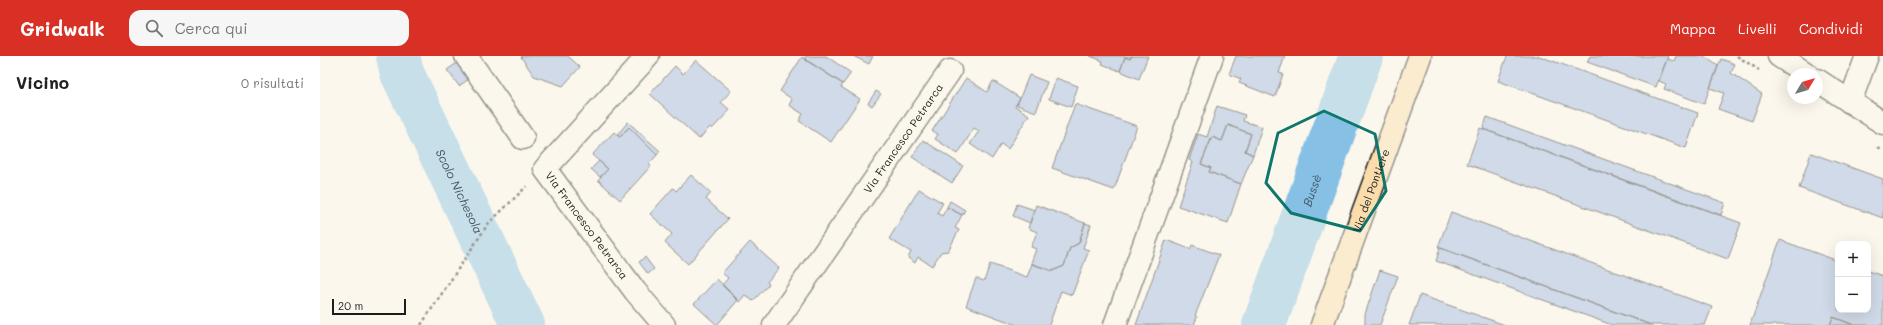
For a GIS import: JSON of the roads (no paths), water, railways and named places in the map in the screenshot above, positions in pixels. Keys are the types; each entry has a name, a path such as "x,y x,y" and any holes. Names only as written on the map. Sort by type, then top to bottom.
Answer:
{"main road":[{"name":"Via del Pontiere","path":"1322,325 1420,56"}],"street":[{"path":"466,56 523,138"},
{"name":"Via Francesco Petrarca","path":"648,56 545,169 635,291 664,325"},
{"path":"1115,325 1212,56"},
{"path":"1779,56 1798,68"},
{"path":"1850,102 1867,56"},
{"name":"Via Francesco Petrarca","path":"774,325 950,71"},
{"path":"1823,84 1883,123"}],"waterway":[{"name":"Scolo Nichesola","path":"398,56 402,73 523,325"},
{"name":"Bussè","path":"1264,325 1361,56"}]}
